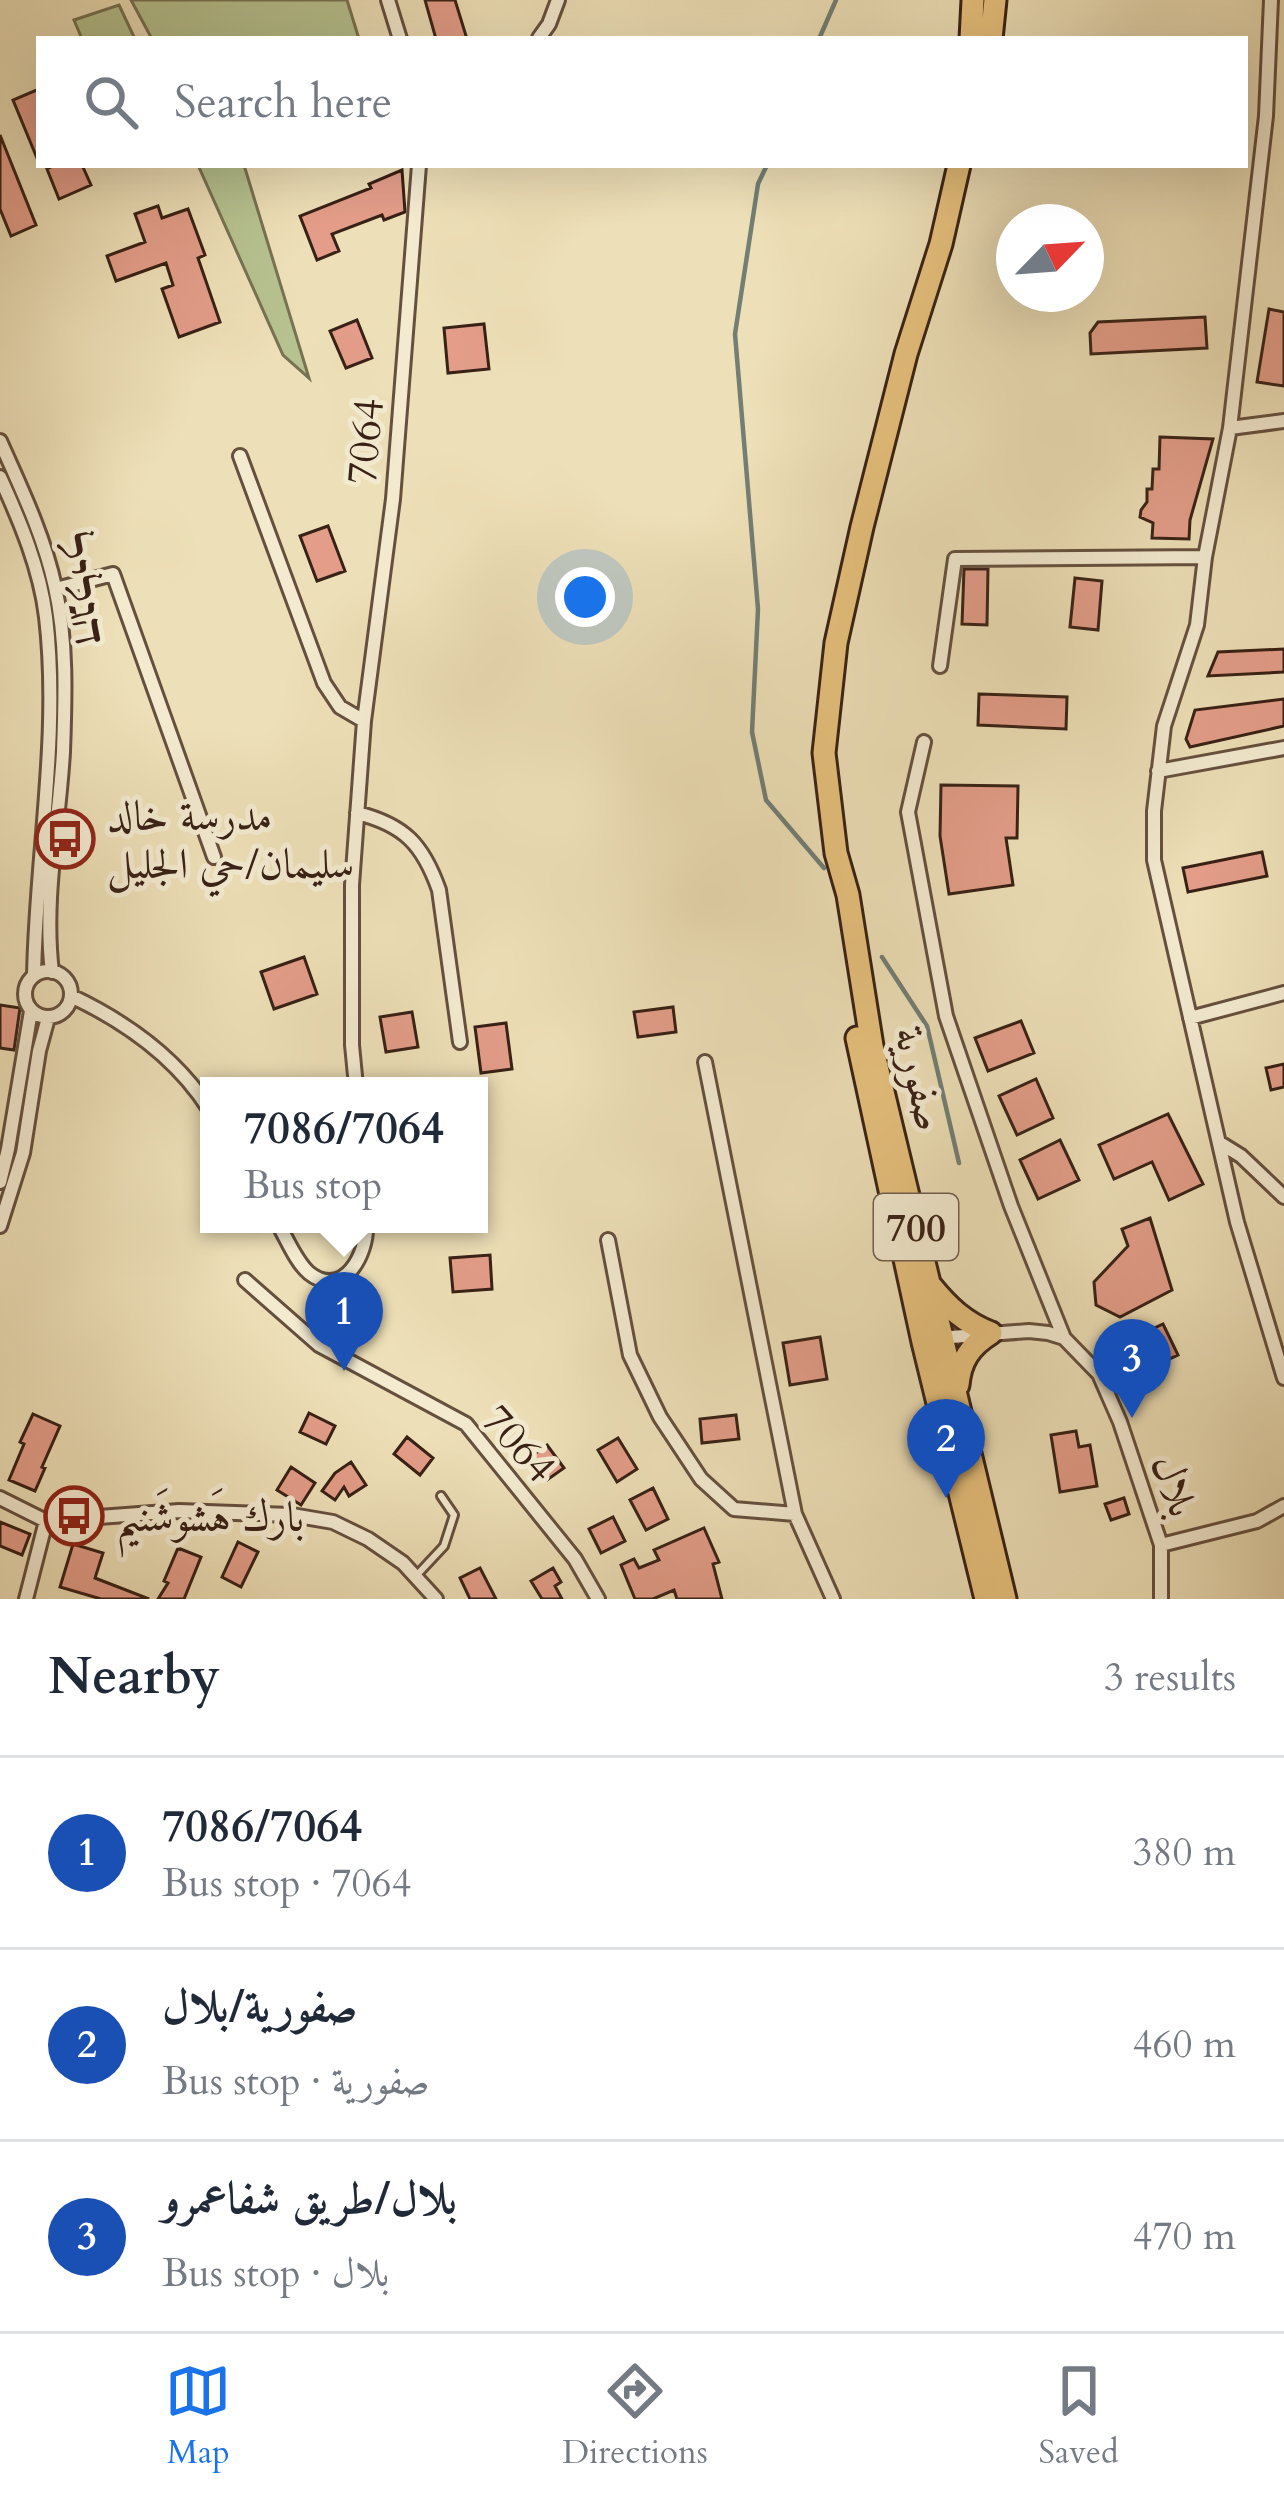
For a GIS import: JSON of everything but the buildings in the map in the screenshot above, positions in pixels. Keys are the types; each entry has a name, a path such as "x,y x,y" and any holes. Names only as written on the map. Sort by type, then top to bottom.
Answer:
{"main road":[{"path":"971,36 973,0"},
{"path":"991,36 995,0"},
{"name":"700","path":"941,244 958,168"},
{"name":"700","path":"941,244 971,168"},
{"name":"صفورية","path":"941,244 906,354 836,643 824,753 836,853 848,896 872,1046 929,1282 933,1340 956,1396 1005,1599"},
{"name":"صفورية","path":"836,853 834,891 858,1049 933,1340 986,1599"},
{"path":"929,1282 958,1316 991,1333"},
{"path":"956,1396 964,1359 991,1333"}],"street":[{"path":"388,0 399,36"},
{"path":"540,36 558,0"},
{"path":"1271,0 1266,116 1231,428 1205,557 1197,625 1164,726 1154,860 1237,1222 1284,1378"},
{"path":"1266,116 1284,114"},
{"name":"7064","path":"355,1077 352,885 357,813 393,499 419,168"},
{"path":"1231,428 1284,421"},
{"name":"הגליל","path":"0,441 56,589 64,662 63,752 50,922 52,972"},
{"path":"240,456 324,683 340,707 364,721"},
{"name":"הגליל","path":"0,477 28,545 46,615 48,751 34,976"},
{"path":"940,666 955,559 1205,557"},
{"path":"56,589 113,574 214,857"},
{"name":"بلال","path":"924,742 908,812 946,1016 1011,1206 1064,1338 1099,1374 1120,1422 1161,1545 1161,1599"},
{"path":"1158,771 1284,748"},
{"path":"357,813 410,838 432,869 460,1042"},
{"path":"52,972 64,977 71,996 58,1016 40,1017 31,1011 24,995 26,986 34,976 52,972"},
{"path":"1190,1018 1284,992"},
{"path":"71,996 157,1049 200,1098"},
{"path":"0,1182 31,1011"},
{"path":"0,1226 23,1153 48,1018"},
{"path":"705,1062 795,1514 833,1599"},
{"path":"1220,1143 1241,1156 1284,1198"},
{"path":"283,1233 305,1270 321,1280 354,1270 363,1256 365,1233"},
{"path":"608,1240 630,1355 660,1417 701,1479 734,1509 795,1514"},
{"name":"7064","path":"245,1280 319,1345 466,1424 575,1559 598,1599"},
{"path":"933,1340 1029,1331 1064,1338"},
{"path":"0,1498 46,1521 179,1511 292,1515 333,1522 403,1563 436,1599"},
{"path":"1161,1545 1257,1521 1284,1506"},
{"path":"26,1599 46,1521"}],"lane":[{"path":"416,1576 444,1546 454,1515 441,1496"}],"green space":[{"path":"131,0 347,0 358,36 150,36"},
{"path":"119,5 134,36 81,36 74,20"},
{"path":"199,168 245,168 309,378 283,355"}],"waterway":[{"path":"820,36 836,0"},
{"path":"766,168 758,184 735,334 758,609 752,732 766,800 824,868"},
{"path":"882,957 927,1026 959,1163"}],"place":[{"name":"مدرسة خالد سليمان/حي الجليل","path":"65,839"},
{"name":"7086/7064","path":"344,1371"},
{"name":"بلال/طريق شفاعمرو","path":"1132,1418"},
{"name":"صفورية/بلال","path":"946,1498"},
{"name":"بارك هَشوشَنيم","path":"74,1516"}]}
